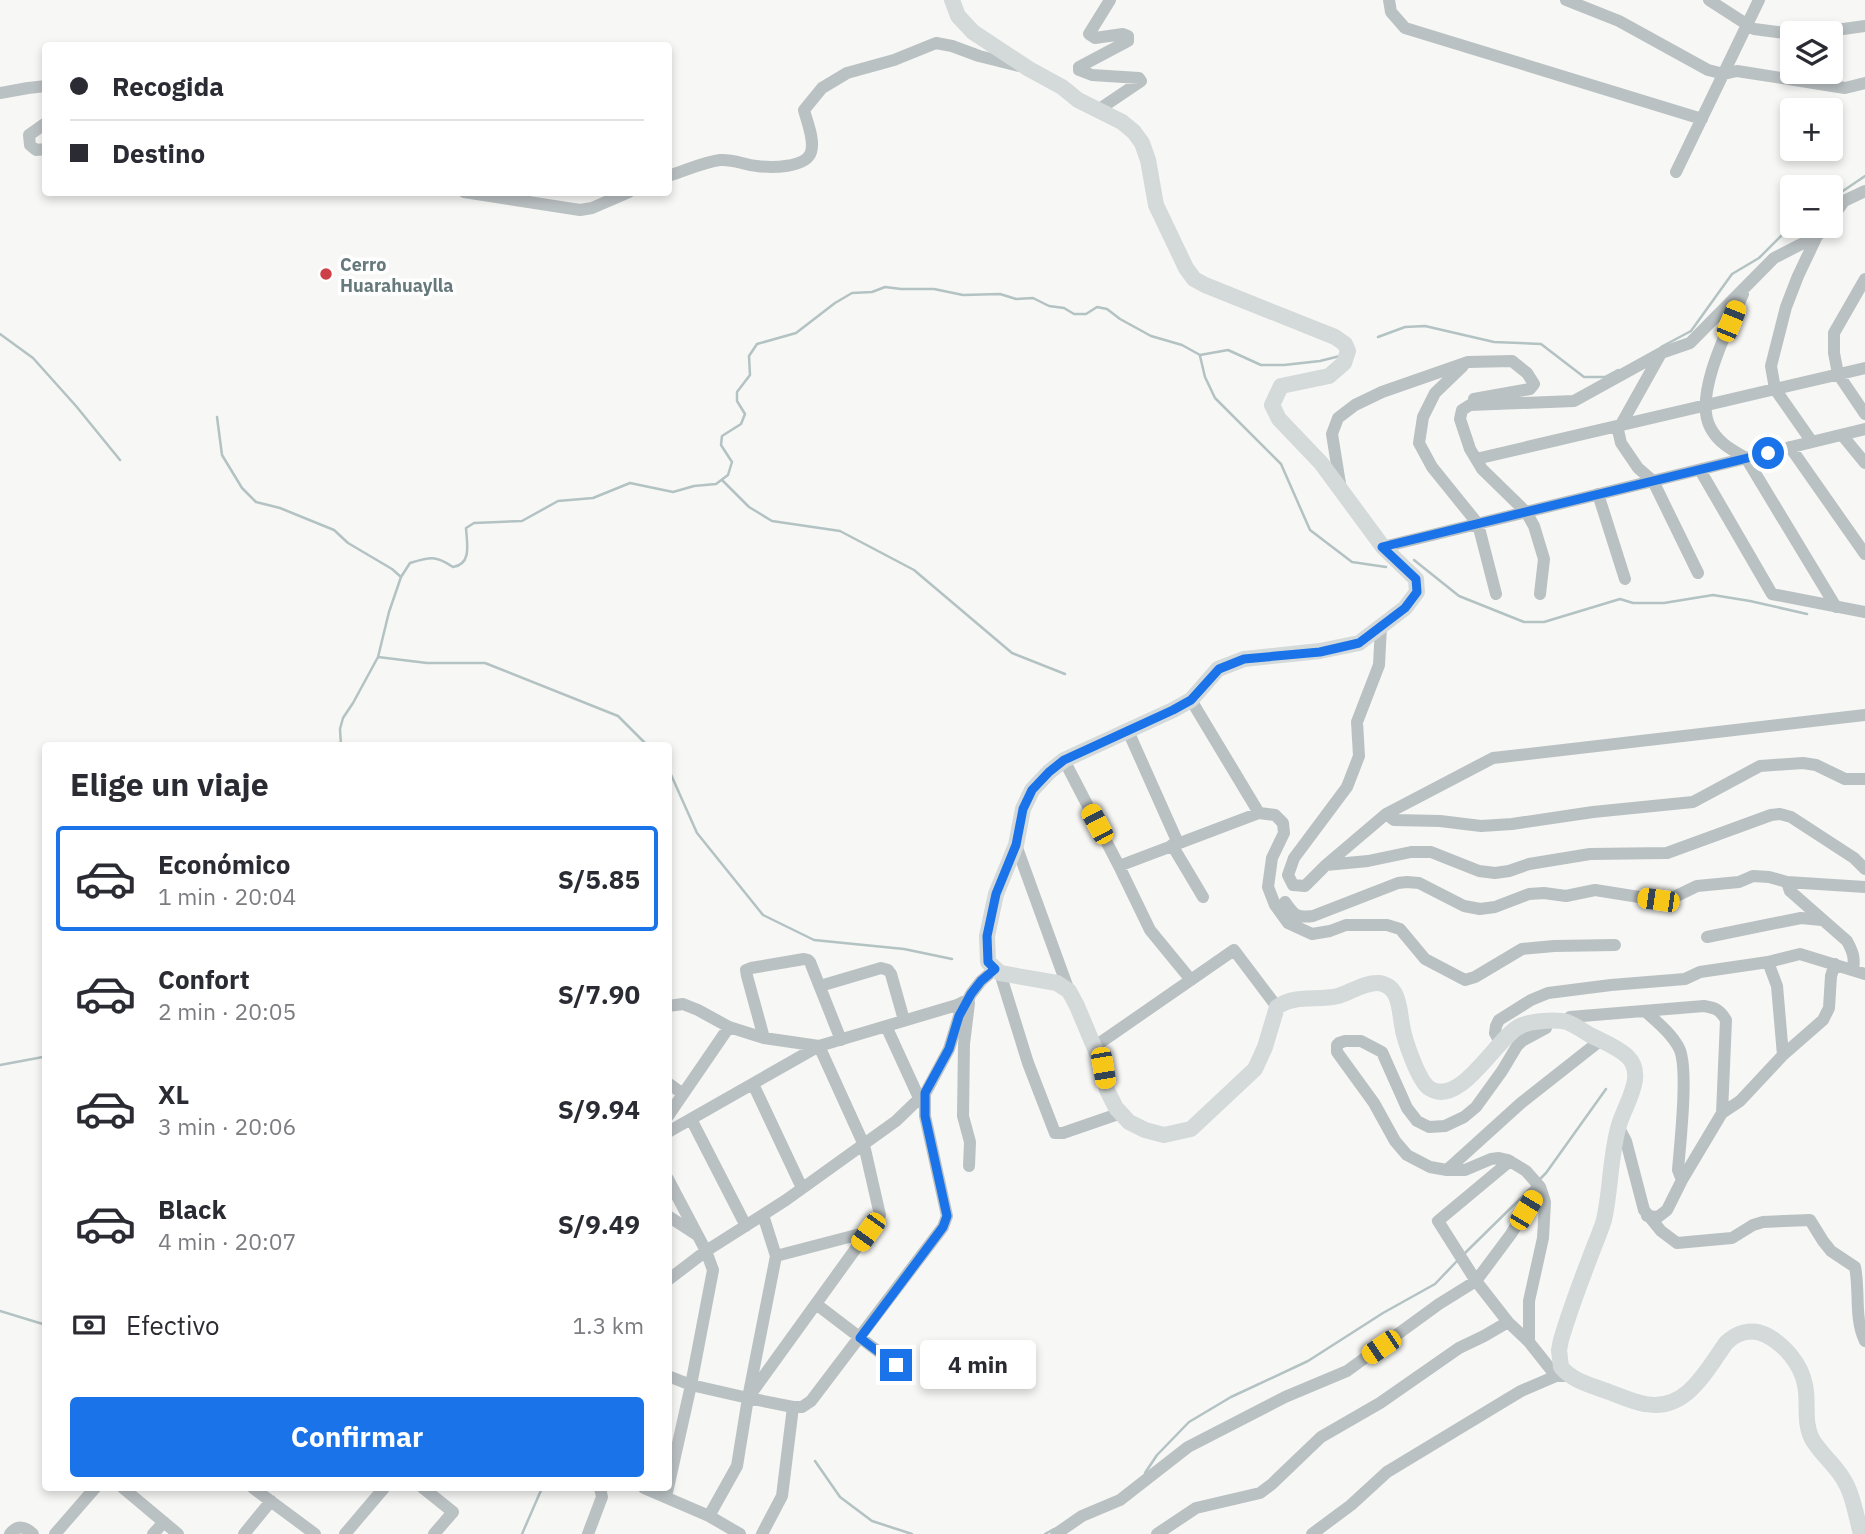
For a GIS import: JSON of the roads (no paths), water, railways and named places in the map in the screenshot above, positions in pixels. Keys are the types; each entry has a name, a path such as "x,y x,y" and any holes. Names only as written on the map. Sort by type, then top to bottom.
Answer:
{"main road":[{"path":"952,0 958,16 974,32 1062,87 1078,100 1122,122 1134,132 1142,143 1148,160 1156,205 1186,268 1194,278 1205,285 1335,337 1345,344 1348,351 1344,363 1329,376 1281,386 1272,405 1279,419 1321,463 1382,547 1416,579 1417,592 1405,608 1359,643 1320,652 1244,659 1219,669 1191,700 1064,760 1049,772 1032,790 1023,809 1016,845 996,894 987,936 988,962 998,971 1056,983 1069,991 1103,1068 1107,1090 1116,1108 1129,1122 1164,1135 1191,1129 1255,1069 1277,1007 1287,1000 1335,996 1370,984 1381,983 1391,988 1401,1009 1402,1026 1416,1069 1422,1081 1435,1090 1452,1089 1471,1077 1500,1042 1520,1026 1536,1021 1557,1021 1621,1051 1630,1059 1635,1071 1635,1082 1618,1126 1604,1220 1561,1340 1559,1350 1562,1376 1641,1404 1654,1406 1672,1403 1689,1393 1733,1336 1750,1331 1762,1333 1786,1349 1801,1372 1805,1385 1807,1424 1813,1440 1844,1479 1861,1534"}],"street":[{"path":"1098,110 1141,81 1139,78 1091,75 1079,70 1079,67 1128,41 1128,36 1123,34 1095,38 1089,34 1110,0"},
{"path":"1388,0 1391,12 1405,28 1702,119"},
{"path":"1566,0 1619,21 1708,70 1724,74 1737,71 1845,88 1865,83"},
{"path":"1709,0 1754,29 1780,32"},
{"path":"1676,172 1759,0"},
{"path":"1843,29 1865,26"},
{"path":"672,175 719,160 779,167 802,163 811,153 812,138 804,110 822,88 847,73 894,60 936,43 1030,69"},
{"path":"0,93 42,86"},
{"path":"42,126 29,135 30,145 36,150 42,149"},
{"path":"1843,202 1865,191"},
{"path":"490,196 580,210 620,196"},
{"path":"1462,410 1471,405 1574,401 1661,353 1690,343 1774,258 1810,238"},
{"path":"1812,442 1775,389 1771,366 1786,307 1798,276 1818,238"},
{"path":"1865,279 1834,333 1838,374 1865,414"},
{"path":"1746,286 1709,377 1706,405 1709,426 1722,444 1746,458 1836,607"},
{"path":"1661,353 1618,430 1621,443 1638,468 1653,481 1698,573"},
{"path":"1341,491 1332,434 1338,418 1355,405 1382,392 1468,362 1512,361 1527,373 1534,384 1530,389 1478,397 1465,403 1460,419 1482,469 1526,512 1534,526 1544,559 1540,594"},
{"path":"1468,362 1435,393 1423,417 1419,443 1433,467 1478,524 1496,594"},
{"path":"1476,459 1865,368"},
{"path":"1382,547 1865,429"},
{"path":"1842,435 1865,463"},
{"path":"1790,447 1865,554"},
{"path":"1700,470 1773,594 1865,612"},
{"path":"1598,494 1625,579"},
{"path":"1293,885 1288,875 1294,858 1347,787 1359,756 1357,722 1379,664 1381,626"},
{"path":"1191,700 1259,813"},
{"path":"1293,885 1305,886 1385,814 1493,758 1865,715"},
{"path":"1128,731 1175,844 1203,897"},
{"path":"1064,760 1150,930 1191,980"},
{"path":"1385,814 1394,820 1440,821 1481,826 1693,802 1760,766 1803,763 1816,765 1845,779 1865,779"},
{"path":"1119,866 1259,813 1275,815 1283,822 1284,833 1272,858 1268,887 1280,903 1294,915 1303,917 1313,916 1407,881 1419,883 1464,906 1480,909 1544,892 1566,896 1595,890 1658,900 1670,899 1697,886 1739,882 1753,877 1865,887"},
{"path":"1326,865 1410,852 1431,852 1479,871 1495,873 1529,864 1590,854 1667,853 1780,814 1791,817 1854,858 1865,869"},
{"path":"1016,845 1069,991"},
{"path":"1787,882 1790,891 1847,941 1859,972"},
{"path":"1280,903 1293,885"},
{"path":"1280,903 1288,923 1312,934 1346,925 1387,925 1400,929 1425,959 1465,980 1475,978 1522,949 1615,946"},
{"path":"1707,937 1801,918 1822,920"},
{"path":"1094,1047 1234,950 1277,1007"},
{"path":"1500,1042 1495,1032 1499,1020 1548,993 1685,979 1700,972 1768,962 1800,954 1859,972"},
{"path":"764,1038 746,970 808,960 841,1040"},
{"path":"1768,962 1777,986 1783,1055"},
{"path":"1647,1216 1658,1217 1667,1210 1722,1113 1741,1101 1783,1055 1823,1020 1829,1008 1831,976 1835,964"},
{"path":"820,986 881,968 888,970 904,1020"},
{"path":"969,1166 970,1148 963,1116 964,1044 970,999 981,981 998,971 1028,1063 1055,1133 1063,1133 1121,1113"},
{"path":"672,1130 819,1046 970,999"},
{"path":"672,1277 897,1121 922,1096 949,1049 959,1016 970,999"},
{"path":"672,1005 683,1004 729,1027 764,1038 819,1046"},
{"path":"1529,1342 1530,1301 1543,1238 1545,1202 1540,1187 1526,1171 1499,1158 1465,1170 1447,1170 1430,1167 1407,1155 1337,1052 1337,1045 1346,1041 1361,1041 1382,1052 1407,1108 1417,1121 1429,1127 1445,1126 1476,1107 1522,1041 1557,1021 1570,1017 1704,1006 1716,1008 1726,1020 1722,1113"},
{"path":"1645,1011 1681,1051 1684,1069 1678,1170 1682,1180"},
{"path":"672,1377 748,1398 802,1407 811,1401 943,1227 947,1216 922,1096 886,1026"},
{"path":"672,1110 729,1027"},
{"path":"1447,1170 1521,1103 1601,1040"},
{"path":"748,1398 880,1215 864,1145 819,1046"},
{"path":"753,1084 802,1188"},
{"path":"672,1086 683,1094"},
{"path":"691,1119 746,1226"},
{"path":"1618,1126 1626,1141 1647,1216 1677,1243 1732,1238 1763,1222 1810,1220 1831,1251 1854,1267 1858,1283 1859,1324 1865,1341"},
{"path":"1312,1534 1387,1472 1521,1391 1562,1376 1508,1322 1476,1280 1438,1221 1510,1161"},
{"path":"672,1187 706,1251 713,1270 691,1384 673,1441"},
{"path":"1056,1534 1082,1516 1120,1500 1188,1447 1285,1397 1347,1371 1476,1280 1511,1234 1540,1187"},
{"path":"709,1516 737,1466 776,1256 763,1215"},
{"path":"672,1219 698,1236"},
{"path":"776,1256 868,1232"},
{"path":"816,1304 896,1365"},
{"path":"1157,1534 1196,1508 1260,1493 1321,1437 1380,1403 1459,1348 1508,1322"},
{"path":"762,1534 782,1496 793,1407"},
{"path":"55,1534 92,1491"},
{"path":"127,1491 178,1534"},
{"path":"257,1491 315,1534"},
{"path":"345,1534 381,1491"},
{"path":"427,1491 453,1512 434,1534"},
{"path":"588,1534 602,1497 601,1491"},
{"path":"651,1491 709,1516 740,1534"},
{"path":"666,1497 667,1491"},
{"path":"244,1534 271,1501"},
{"path":"153,1534 164,1522"},
{"path":"9,1534 19,1528 25,1528 33,1534"}],"waterway":[{"path":"1843,191 1865,176"},
{"path":"1661,347 1691,331 1732,274 1759,258 1780,237"},
{"path":"341,742 343,718 378,657 389,612 401,577 410,563 432,558 442,560 453,567 459,565 466,558 466,528 474,523 522,521 558,501 593,498 630,483 673,492 716,484 728,475 732,462 721,445 722,436 741,424 745,414 737,401 737,392 750,375 749,356 757,344 796,333 852,293 872,292 885,287 934,289 963,295 1000,294 1016,299 1033,298 1074,314 1086,314 1097,307 1107,309 1151,336 1182,345 1200,355 1228,350 1261,365 1320,361 1340,356"},
{"path":"1378,337 1405,327 1425,326 1494,342 1541,344 1584,377 1605,377 1618,370"},
{"path":"0,334 33,358 120,460"},
{"path":"1200,356 1205,377 1215,398 1281,464 1310,530 1352,562 1386,567"},
{"path":"217,417 222,455 242,488 256,502 280,508 334,530 348,543 401,577"},
{"path":"722,480 749,507 772,521 840,531 914,570 1012,653 1065,674"},
{"path":"1414,560 1459,596 1524,622 1544,622 1620,599 1633,603 1664,603 1713,595 1807,614"},
{"path":"378,657 427,663 485,663 618,716 644,742"},
{"path":"672,777 697,833 763,915 814,940 904,949 952,959"},
{"path":"0,1065 42,1057"},
{"path":"1539,1180 1606,1089"},
{"path":"1464,1254 1534,1185"},
{"path":"1145,1473 1157,1455 1189,1422 1231,1397 1308,1361 1383,1313 1435,1284 1457,1261"},
{"path":"0,1311 42,1324"},
{"path":"815,1461 840,1497 872,1521 912,1534"},
{"path":"522,1534 541,1491"},
{"path":"1045,1534 1054,1529"}],"place":[{"name":"Cerro Huarahuaylla","path":"326,274"}]}
